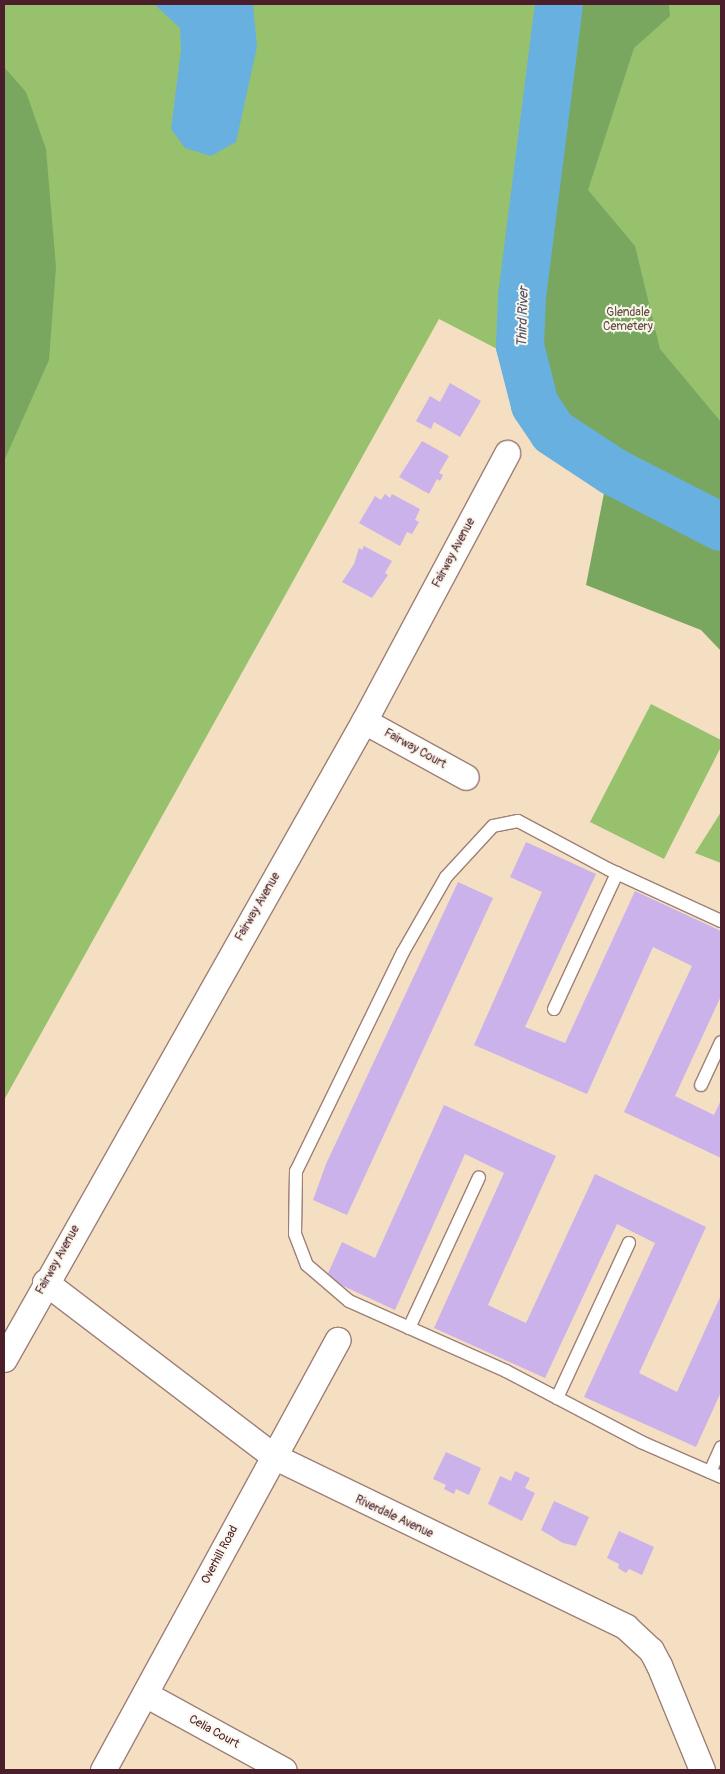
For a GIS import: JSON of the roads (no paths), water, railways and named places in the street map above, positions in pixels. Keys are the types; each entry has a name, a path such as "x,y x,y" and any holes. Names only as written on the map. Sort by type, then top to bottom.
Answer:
{"street":[{"name":"Fairway Avenue","path":"4,1358 45,1282 364,721 507,453"},
{"name":"Fairway Court","path":"364,721 466,778"},
{"name":"Riverdale Avenue","path":"45,1282 273,1456 313,1478 626,1627 651,1650 659,1665 702,1770"},
{"name":"Overhill Road","path":"103,1770 337,1340"},
{"name":"Celia Court","path":"145,1694 284,1770"}],"lane":[{"path":"721,921 617,873 518,821 493,826 446,877 403,952 296,1172 294,1234 307,1265 349,1301 506,1371 641,1442 715,1475 721,1447"},
{"path":"554,1008 617,873"},
{"path":"701,1085 721,1042"},
{"path":"409,1328 479,1177"},
{"path":"557,1398 629,1243"}],"water":[{"path":"154,4 253,4 257,47 236,142 211,156 185,148 171,129 181,50 180,28"}],"waterway":[{"name":"Third River","path":"559,4 522,298 520,346 535,405 553,432 614,472 721,527"}],"park label":[{"name":"Glendale Cemetery","path":"628,320"}]}
